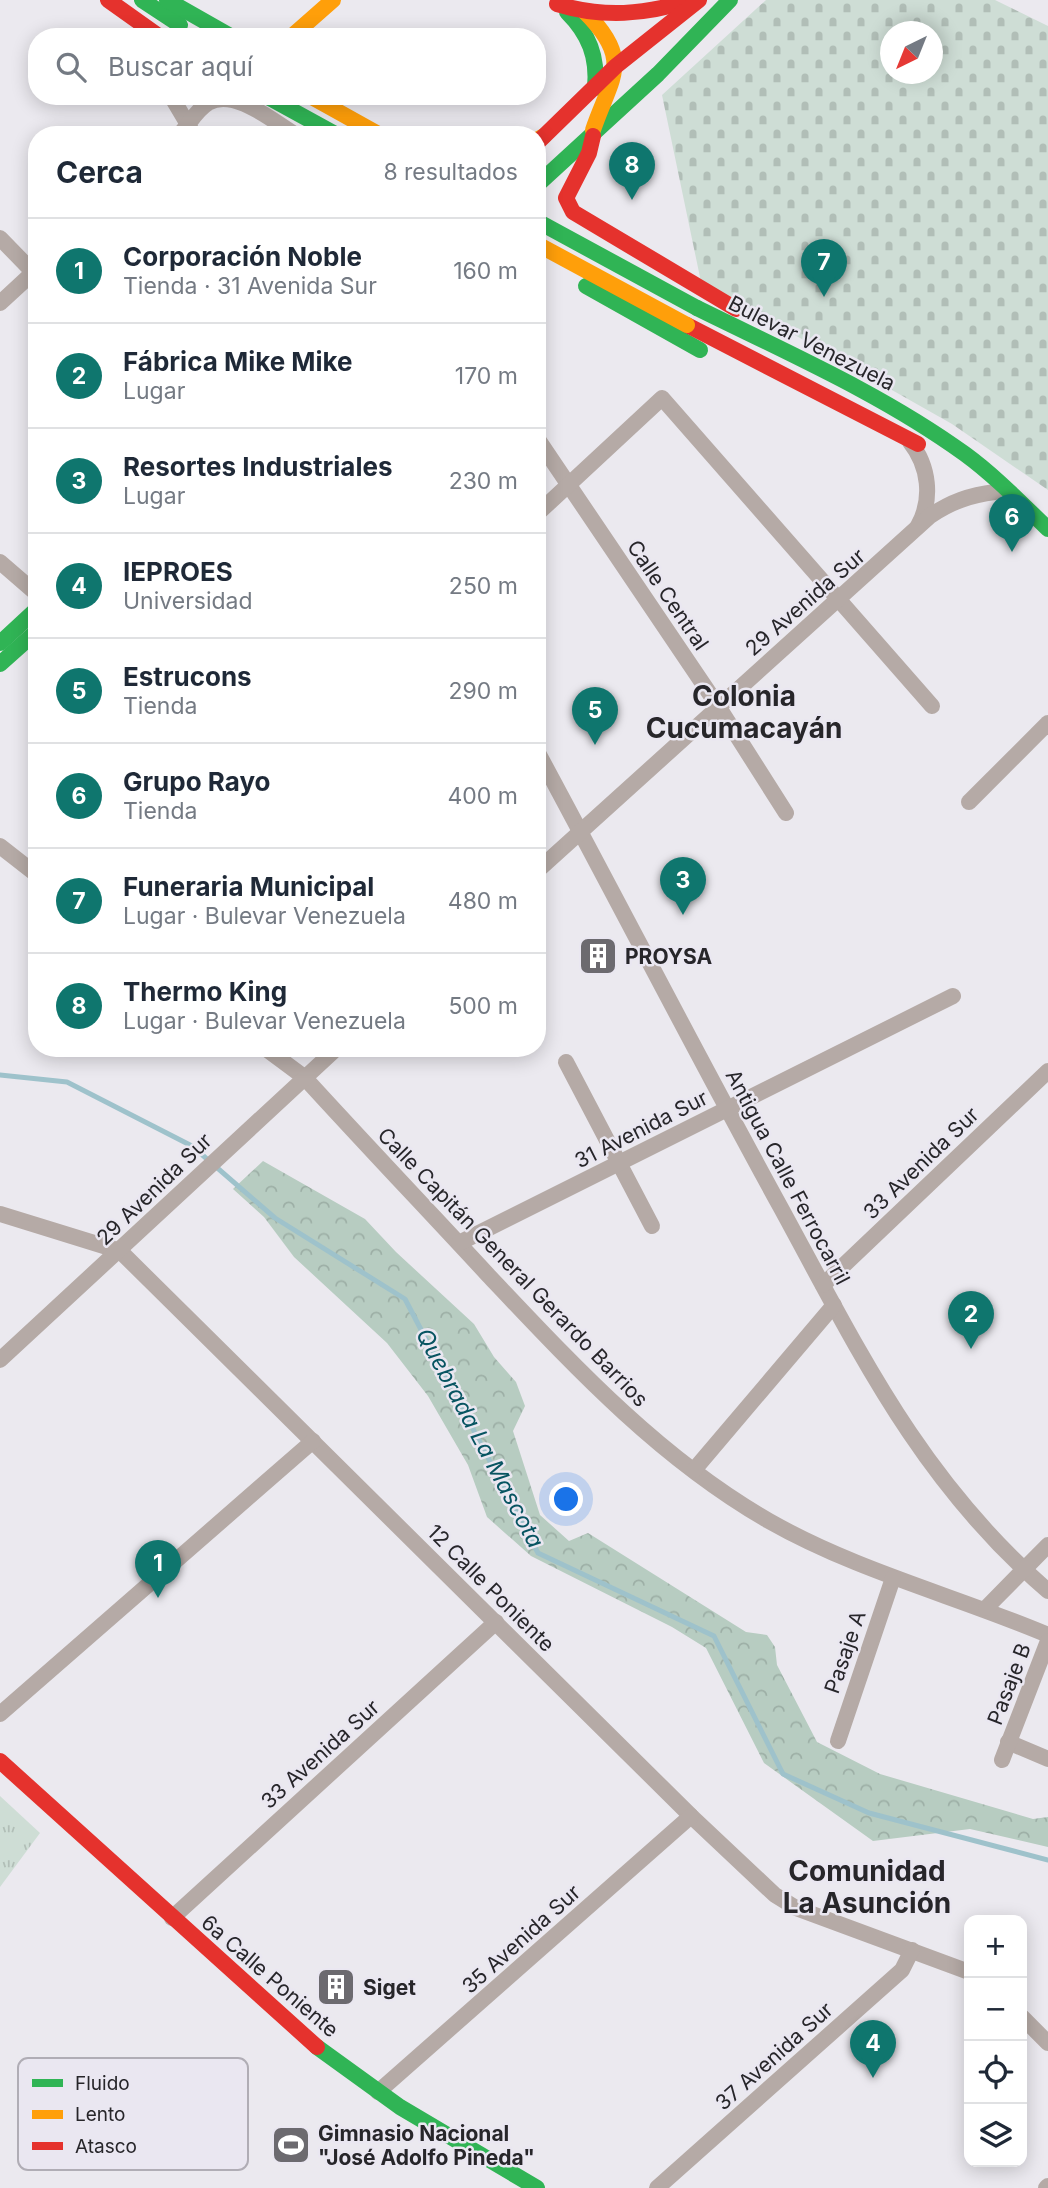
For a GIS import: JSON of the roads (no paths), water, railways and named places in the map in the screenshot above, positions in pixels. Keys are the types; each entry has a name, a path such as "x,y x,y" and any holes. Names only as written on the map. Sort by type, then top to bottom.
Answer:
{"main road":[{"path":"142,0 184,28"},
{"path":"167,0 216,28"},
{"path":"555,2 585,12 633,14 669,8 691,0"},
{"path":"546,134 616,66 699,0"},
{"path":"546,177 593,136 730,0"},
{"path":"555,2 589,37 597,61 595,88"},
{"path":"299,28 323,3"},
{"path":"113,4 147,28"},
{"path":"585,12 605,32 616,66 614,83 597,118 589,153 566,198 573,212 825,362 854,388"},
{"path":"283,105 321,126"},
{"path":"329,105 373,126"},
{"path":"349,105 378,126"},
{"name":"Bulevar Venezuela","path":"546,226 697,308 889,405 964,453 994,477 1048,530"},
{"path":"571,277 553,257 551,246 556,235 571,227 605,232"},
{"name":"Bulevar Venezuela","path":"546,249 687,325 907,437 996,492 1048,530"},
{"path":"546,264 758,379 853,410"},
{"path":"0,643 28,617"},
{"path":"0,664 28,639"},
{"name":"6a Calle Poniente","path":"0,1761 290,2025 379,2092 446,2136 537,2188"}],"street":[{"path":"113,4 129,28"},
{"path":"175,105 184,126"},
{"path":"191,126 206,105"},
{"path":"243,105 280,126"},
{"path":"0,238 28,264"},
{"path":"0,303 28,277"},
{"path":"546,506 662,398 932,706"},
{"path":"907,437 917,451 927,484 922,518 914,534"},
{"name":"Calle Central","path":"546,452 718,706 786,813"},
{"name":"29 Avenida Sur","path":"546,863 718,706 914,534 930,516 950,503 972,495 996,492"},
{"path":"0,562 28,586"},
{"path":"970,802 1047,726"},
{"name":"Antigua Calle Ferrocarril","path":"546,768 862,1359 907,1433 972,1516 1048,1591"},
{"path":"0,846 28,868"},
{"name":"31 Avenida Sur","path":"459,1243 953,996"},
{"name":"Calle Capitán General Gerardo Barrios","path":"277,1057 304,1077 579,1372 648,1436 749,1509 790,1533 893,1578 985,1608 1048,1635"},
{"name":"29 Avenida Sur","path":"0,1360 327,1057"},
{"path":"566,1062 652,1226"},
{"name":"33 Avenida Sur","path":"823,1285 1048,1071"},
{"name":"12 Calle Poniente","path":"0,1214 120,1251 691,1816 775,1895 796,1908 964,1970"},
{"path":"694,1470 834,1305"},
{"path":"0,1714 313,1441"},
{"path":"985,1608 1048,1545"},
{"name":"Pasaje A","path":"838,1741 893,1578"},
{"name":"33 Avenida Sur","path":"172,1918 496,1622"},
{"name":"Pasaje B","path":"1009,1742 1048,1641"},
{"path":"1002,1760 1009,1742 1048,1759"},
{"name":"35 Avenida Sur","path":"379,2092 691,1816"},
{"name":"37 Avenida Sur","path":"657,2188 902,1970 912,1950"},
{"path":"1027,2022 1048,2043"}],"waterway":[{"name":"Quebrada La Mascota","path":"0,1075 67,1082 192,1146 275,1218 405,1299 538,1553 714,1636 783,1774 869,1813 1048,1860"}],"place":[{"name":"Thermo King","path":"632,200"},
{"name":"Funeraria Municipal","path":"824,297"},
{"name":"Grupo Rayo","path":"1012,552"},
{"name":"Estrucons","path":"595,745"},
{"name":"Resortes Industriales","path":"683,915"},
{"name":"PROYSA","path":"598,956"},
{"name":"Fábrica Mike Mike","path":"971,1349"},
{"name":"Corporación Noble","path":"158,1598"},
{"name":"Siget","path":"336,1987"},
{"name":"IEPROES","path":"873,2078"},
{"name":"Gimnasio Nacional \"José Adolfo Pineda\"","path":"291,2145"}],"district":[{"name":"Colonia Cucumacayán","path":"744,712"},
{"name":"Comunidad La Asunción","path":"867,1887"}]}
